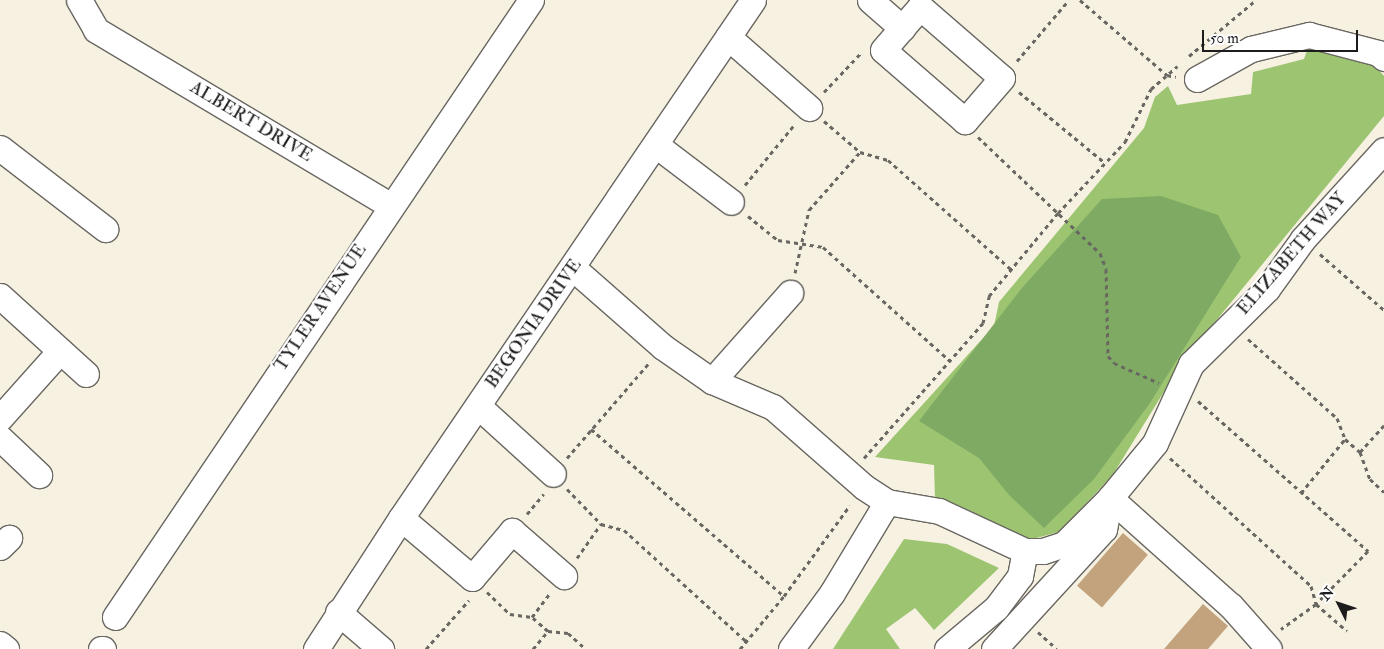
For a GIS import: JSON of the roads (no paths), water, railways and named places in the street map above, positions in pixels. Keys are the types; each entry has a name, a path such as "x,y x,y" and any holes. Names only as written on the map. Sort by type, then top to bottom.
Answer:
{"street":[{"name":"ALBERT DRIVE","path":"79,0 96,30 389,205"},
{"name":"TYLER AVENUE","path":"115,617 389,205 531,0"},
{"name":"BEGONIA DRIVE","path":"316,649 338,612 401,518 573,268 753,0"},
{"path":"870,0 902,28"},
{"path":"920,7 1002,78 965,121 883,50 902,28 920,7"},
{"path":"1197,80 1251,49 1309,36 1378,53 1384,58"},
{"path":"728,37 809,108"},
{"path":"656,145 731,202"},
{"path":"0,148 105,229"},
{"name":"ELIZABETH WAY","path":"1026,551 1043,551 1064,544 1110,498 1155,443 1172,389 1191,364 1267,289 1303,239 1384,150"},
{"path":"573,268 663,347 712,381 773,407 856,481 887,502 939,511 1026,551 1020,576 996,608 947,649"},
{"path":"712,381 790,293"},
{"path":"0,296 86,374"},
{"path":"0,418 60,351"},
{"path":"478,406 555,476"},
{"path":"0,438 39,475"},
{"path":"1110,498 1232,606 1262,647"},
{"path":"994,649 1104,529 1110,498"},
{"path":"791,649 832,593 887,502"},
{"path":"401,518 472,578 512,531 564,576"},
{"path":"338,612 381,649"},
{"path":"0,644 6,649"}]}
